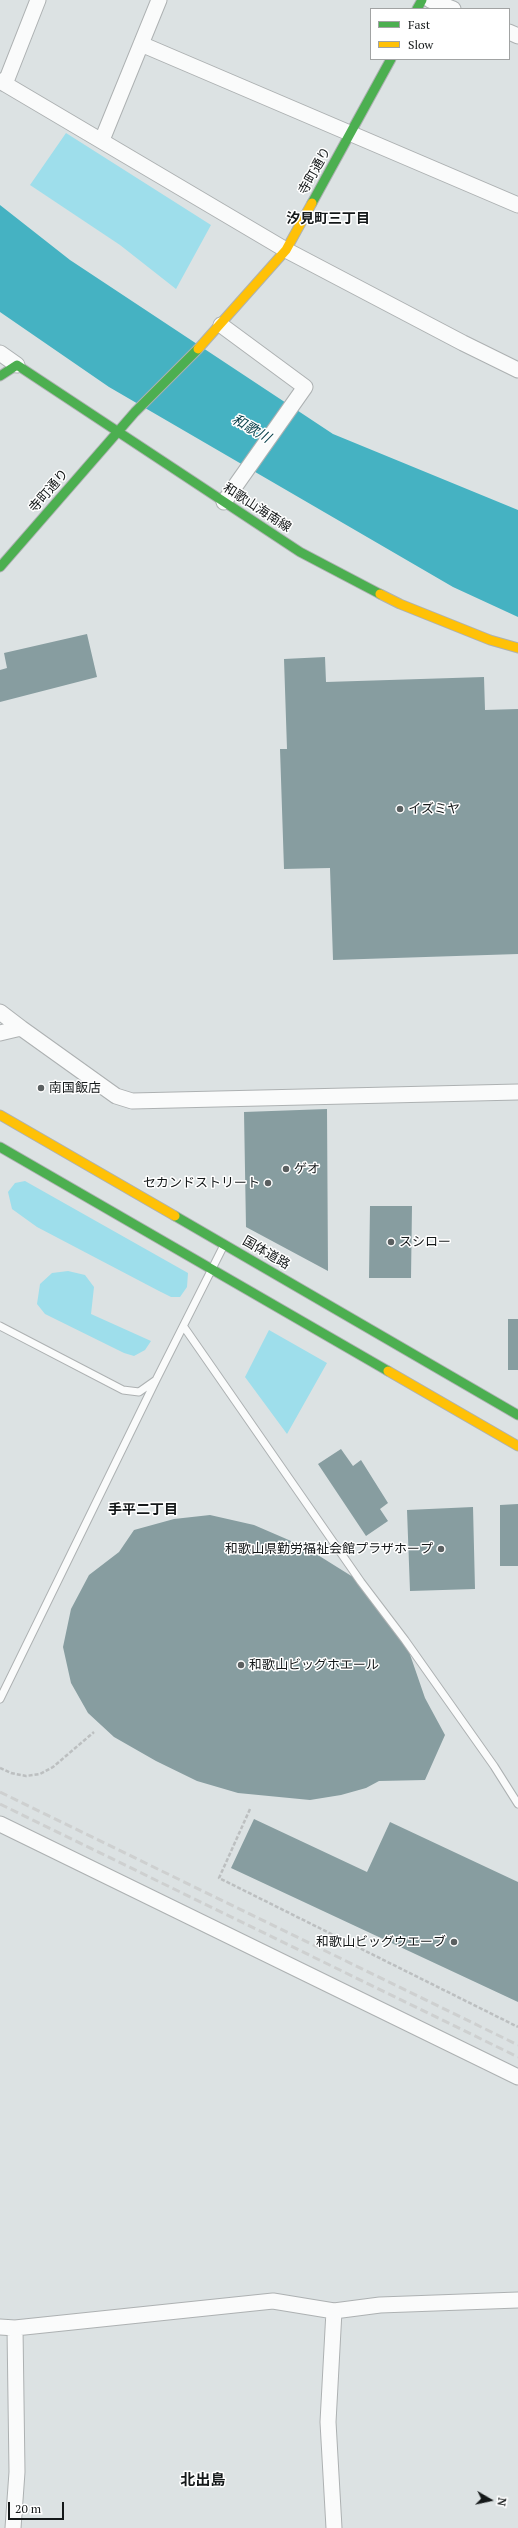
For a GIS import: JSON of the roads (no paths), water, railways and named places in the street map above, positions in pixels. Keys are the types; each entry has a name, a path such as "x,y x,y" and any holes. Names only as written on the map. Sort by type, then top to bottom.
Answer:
{"street":[{"path":"38,0 3,82 286,250 463,343 518,370"},
{"path":"102,140 160,0"},
{"path":"430,0 450,8"},
{"path":"142,44 351,132 518,205"},
{"name":"寺町通り","path":"0,567 134,412 221,325 286,250 390,60"},
{"path":"221,325 305,387 224,502"},
{"path":"0,353 16,365 0,376"},
{"name":"和歌山海南線","path":"16,365 300,552 400,604 490,640 518,648"},
{"path":"0,1012 116,1096 132,1101 518,1092"},
{"path":"0,1033 21,1028"},
{"name":"国体道路","path":"0,1115 518,1415"},
{"path":"0,1147 518,1446"},
{"path":"0,1824 518,2077"},
{"path":"13,2528 17,2472 7,2328 272,2301 334,2311 380,2305 518,2300"},
{"path":"334,2311 328,2422 334,2528"}],"lane":[{"path":"0,1699 156,1380 225,1244"},
{"path":"0,1326 123,1390 139,1392 156,1380"},
{"path":"184,1327 361,1582 405,1640 494,1766 518,1804"}],"water":[{"name":"和歌川","path":"0,205 70,260 333,434 518,510 518,617 453,587 109,387 0,312"}],"railway":[{"path":"0,1792 518,2045"},
{"path":"0,1804 518,2057"}],"place":[{"name":"イズミヤ","path":"400,809"},
{"name":"南国飯店","path":"41,1088"},
{"name":"ゲオ","path":"286,1169"},
{"name":"セカンドストリート","path":"268,1183"},
{"name":"スシロー","path":"391,1242"},
{"name":"和歌山県勤労福祉会館プラザホープ","path":"441,1549"},
{"name":"和歌山ビッグホエール","path":"241,1665"},
{"name":"和歌山ビッグウエーブ","path":"454,1942"}],"district":[{"name":"汐見町三丁目","path":"328,219"},
{"name":"手平二丁目","path":"143,1510"},
{"name":"北出島","path":"203,2481"}]}
